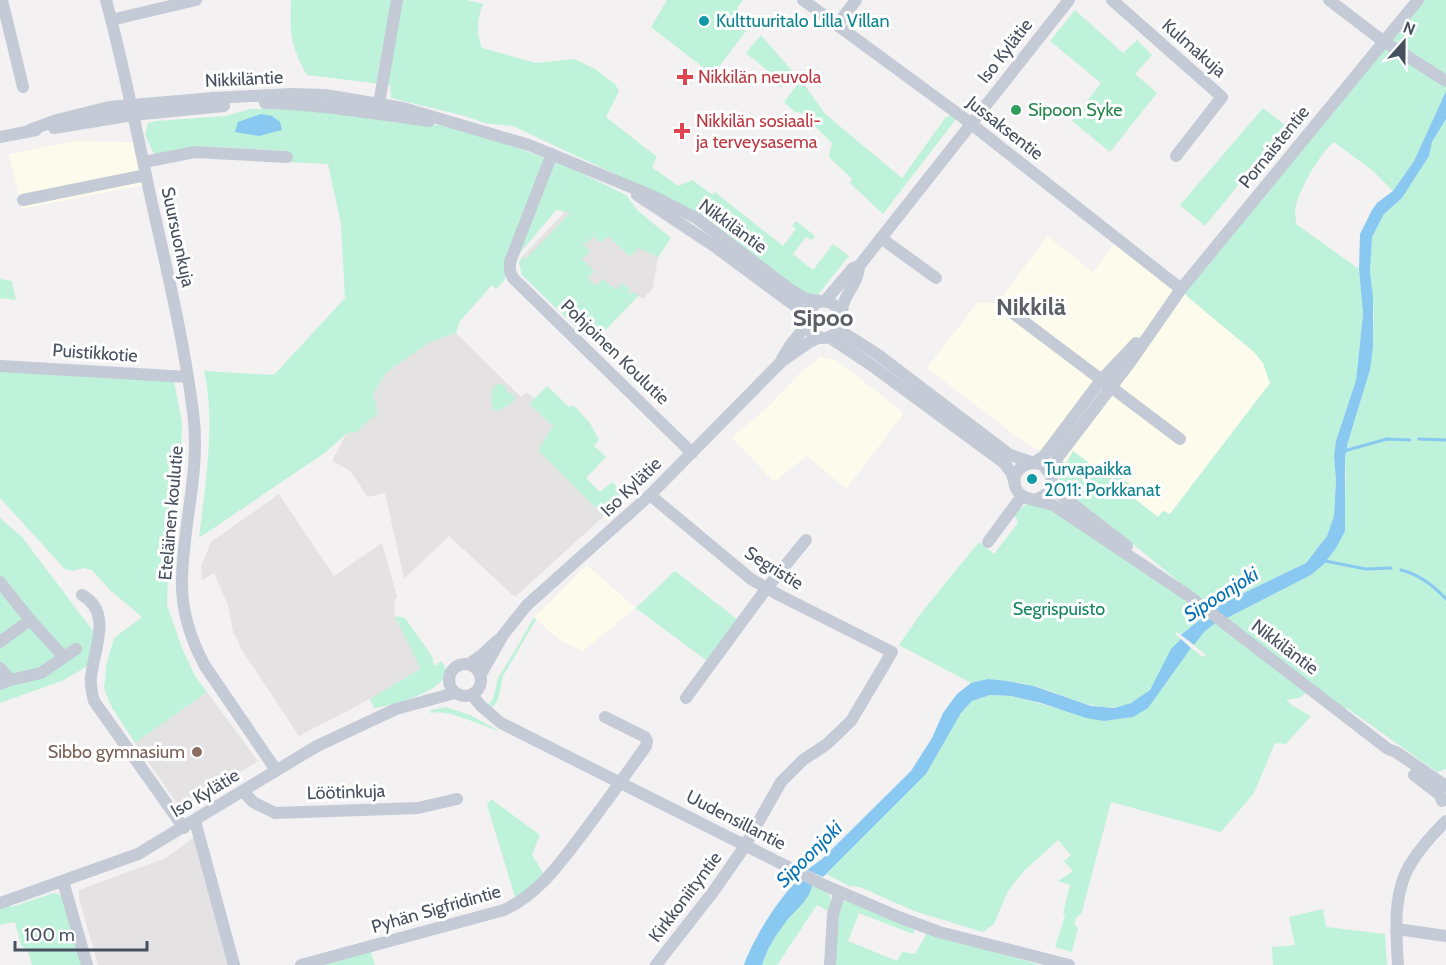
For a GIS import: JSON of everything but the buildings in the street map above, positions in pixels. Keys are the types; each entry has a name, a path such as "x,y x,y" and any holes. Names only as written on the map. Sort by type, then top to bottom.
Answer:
{"street":[{"path":"2,0 23,87"},
{"name":"Suursuonkuja","path":"106,0 145,168 188,377"},
{"path":"111,21 196,0"},
{"path":"378,108 397,0"},
{"name":"Jussaksentie","path":"804,0 970,124 1181,290"},
{"path":"837,25 856,0"},
{"name":"Iso Kylätie","path":"841,320 846,297 859,273 860,266 1069,0"},
{"name":"Kulmakuja","path":"1112,0 1222,97 1176,156"},
{"path":"1329,0 1383,41 1442,78"},
{"name":"Pornaistentie","path":"1033,462 1044,456 1106,383 1418,0"},
{"name":"Nikkiläntie","path":"0,138 132,110 265,103 378,108 460,124 552,154 655,197 696,218 788,288 806,298 823,301"},
{"path":"23,200 145,168 186,153 287,157"},
{"name":"Pohjoinen Koulutie","path":"552,154 510,262 513,278 692,453"},
{"name":"Nikkiläntie","path":"621,184 714,246 806,320"},
{"path":"881,238 936,278"},
{"name":"Iso Kylätie","path":"823,301 853,268 860,266"},
{"path":"823,301 835,305 841,320 844,333 877,354 1010,455 1046,467 1052,480 1048,493 1038,499 1030,499 1019,490 1004,463 871,365 824,337 810,332 806,320 812,305 823,301"},
{"path":"1014,314 1180,439"},
{"name":"Iso Kylätie","path":"782,361 806,320"},
{"path":"824,337 837,331 841,320"},
{"name":"Iso Kylätie","path":"469,664 503,635 527,605 650,495 782,361 808,343 824,337"},
{"name":"Puistikkotie","path":"0,366 188,377"},
{"name":"Eteläinen koulutie","path":"188,377 195,437 195,473 182,579 184,610 198,653 205,666 276,770"},
{"name":"Pornaistentie","path":"1052,480 1053,468 1058,457 1106,383"},
{"path":"988,542 1014,507 1019,490 1015,478 1018,470 1025,464 1033,462"},
{"name":"Nikkiläntie","path":"1052,480 1061,495 1108,529 1160,574 1388,749 1446,786"},
{"name":"Segristie","path":"650,495 766,589 892,652"},
{"name":"Nikkiläntie","path":"1038,499 1055,506 1160,574"},
{"path":"686,698 766,589 806,540"},
{"path":"0,582 30,620 64,657"},
{"path":"82,595 92,600 100,616 100,629 90,686 94,701 184,828"},
{"path":"0,642 30,620"},
{"name":"Iso Kylätie","path":"481,674 503,635"},
{"path":"0,669 5,682 41,674 76,649"},
{"name":"Kirkkoniityntie","path":"656,965 713,892 746,845 781,782 803,760 827,744 851,722 892,652"},
{"path":"469,664 478,669 481,674 482,685 472,695 463,696 455,693 449,684 451,671 456,666 469,664"},
{"name":"Iso Kylätie","path":"423,701 449,679"},
{"name":"Iso Kylätie","path":"0,903 138,854 184,828 196,826 243,791 317,746 375,718 423,701 441,699 455,693"},
{"name":"Uudensillantie","path":"472,695 491,716 501,723 840,892 939,932 1069,965"},
{"name":"Pyhän Sigfridintie","path":"301,965 504,910 535,891 555,870 646,746 645,737 605,717"},
{"name":"Nikkiläntie","path":"1388,749 1392,758 1440,795 1444,802"},
{"name":"Löötinkuja","path":"243,791 253,802 275,813 418,808 456,799"},
{"path":"1428,840 1444,802"},
{"path":"1398,965 1397,911 1406,873 1428,840 1446,821"},
{"path":"196,826 234,965"},
{"path":"63,881 87,965"},
{"path":"830,965 833,914 840,892"},
{"path":"1397,928 1446,936"}],"shaded area":[{"path":"74,141 135,142 143,185 22,209 9,154"},
{"path":"565,212 570,213 602,243 608,236 630,257 638,247 658,257 653,288 643,299 638,296 595,341 586,337 522,275 519,263"},
{"path":"1047,236 1093,272 1115,243 1130,249 1254,352 1263,363 1270,383 1169,515 1163,511 1158,517 1130,495 1135,488 1106,467 1102,472 1066,463 1025,443 927,368 977,303 998,303"},
{"path":"456,333 521,397 527,392 560,423 538,450 604,516 515,597 449,536 404,579 385,493 368,497 350,471 332,461 346,434 358,431 371,418 373,394 387,372 430,342"},
{"path":"820,357 836,360 902,411 903,415 846,489 807,456 774,482 732,437 765,410 801,372"},
{"path":"279,494 334,576 382,543 397,597 394,602 395,616 421,669 299,736 240,647 233,632 228,605 214,573 202,580 201,566 211,542"},
{"path":"587,565 636,608 583,651 559,640 534,617"},
{"name":"Sibbo gymnasium","path":"207,692 258,761 181,809 135,743"},
{"path":"197,835 229,965 98,965 79,898 79,890 166,858"}],"green space":[{"path":"291,0 467,0 483,4 478,26 482,48 536,63 574,59 595,69 615,84 619,91 606,117 657,157 652,167 678,186 692,180 713,195 715,192 783,246 796,229 792,226 796,221 815,236 812,240 806,237 793,254 813,270 833,244 849,256 815,298 800,293 668,199 513,126 484,123 465,116 391,98 390,85 307,75 292,39"},
{"path":"667,0 743,0 737,8 751,24 713,75 651,27"},
{"path":"1418,0 1446,0 1446,91 1414,161 1393,191 1373,171 1334,142 1310,173 1295,209 1296,224 1359,269 1363,314 1356,380 1336,441 1334,516 1327,536 1306,563 1211,611 1193,593 1102,519 1065,493 1059,480 1058,471 1061,461 1066,463 1073,451 1102,472 1106,466 1135,488 1130,495 1158,517 1163,511 1170,514 1270,383 1263,363 1254,352 1181,289"},
{"path":"1075,10 1123,53 1137,40 1152,55 1135,74 1157,93 1110,152 1072,121 1101,83 1050,41"},
{"path":"761,35 793,72 780,88 777,78 746,53"},
{"path":"801,80 825,114 902,178 946,117 951,116 956,119 883,214 850,183 852,179 829,157 832,143 800,112 795,112 784,102"},
{"path":"1263,108 1286,126 1205,226 1180,205"},
{"path":"250,109 306,110 445,126 513,146 573,169 626,195 638,211 671,238 658,257 638,248 630,257 608,236 601,243 594,236 587,244 585,242 583,244 590,251 582,259 594,271 588,278 596,286 603,279 616,290 623,283 630,289 628,291 631,294 634,291 638,296 595,341 586,337 522,275 519,263 522,257 526,259 570,213 556,210 510,265 504,281 496,289 492,285 460,321 456,333 430,342 387,372 373,394 378,416 371,418 358,431 346,434 326,452 199,538 209,432 204,371 274,375 345,298 341,224 328,164 289,162 289,151 196,146 154,154 145,135 148,123 156,121 226,116"},
{"path":"1446,119 1446,769 1437,772 1347,708 1341,712 1311,690 1299,698 1286,700 1311,716 1286,744 1275,743 1254,793 1221,832 1111,802 1082,912 1075,919 1075,925 1078,928 1072,952 1055,947 1065,916 1063,913 1070,885 1058,881 1073,871 1064,861 1071,855 1058,840 1023,872 1008,891 994,924 983,932 914,911 860,887 849,886 826,874 926,774 961,713 972,701 990,695 1011,696 1104,721 1133,717 1191,648 1203,657 1206,655 1194,645 1210,626 1311,575 1324,564 1336,548 1344,514 1345,458 1348,442 1370,370 1374,316 1370,272 1372,237 1384,214 1402,198 1429,156 1432,142"},
{"path":"0,279 12,281 16,300 0,298"},
{"path":"0,370 174,381 182,422 181,454 168,572 167,605 182,648 195,676 207,692 135,743 111,706 104,688 107,662 114,638 142,617 110,590 92,570 65,569 0,498"},
{"path":"497,384 505,385 507,392 513,394 515,399 497,411 493,409 492,392"},
{"path":"547,386 569,407 573,405 590,423 599,440 594,446 606,457 586,478 600,492 612,482 626,496 604,516 538,450 553,426 529,404"},
{"name":"Segrispuisto","path":"1028,503 1043,503 1208,613 1181,635 1177,632 1175,634 1181,639 1171,651 1154,683 1139,698 1113,707 1100,707 1019,683 995,680 971,683 899,645 922,612 979,542 994,554 1018,523 1014,514"},
{"path":"0,518 22,537 96,635 89,665 64,680 0,703"},
{"path":"675,571 738,620 707,661 636,608"},
{"path":"395,616 405,618 432,656 434,666 442,661 446,670 444,678 438,685 428,691 404,701 374,708 370,699 420,669"},
{"path":"534,617 536,620 503,676 498,700 492,708 488,705 493,699 498,678"},
{"path":"446,707 470,715 499,731 455,715 430,713 431,710"},
{"path":"491,799 540,835 532,855 545,876 516,900 487,805"},
{"path":"812,884 828,893 831,898 830,912 817,905 777,965 762,965 777,933"},
{"path":"54,893 61,895 83,965 32,965 28,951 21,945 15,922 0,925 0,903 9,900 11,907"},
{"path":"847,901 915,930 913,934 859,913 848,941 897,961 902,952 915,954 927,933 1041,965 830,965 840,902"},
{"path":"1323,909 1326,927 1385,934 1387,965 1273,965 1272,947 1295,945 1289,917"},
{"path":"369,947 375,965 319,965"}],"water":[{"path":"1446,91 1446,119 1432,142 1429,156 1402,198 1384,214 1372,237 1370,272 1373,297 1373,347 1370,370 1345,458 1345,531 1324,564 1311,575 1223,620 1211,611 1306,563 1327,536 1334,516 1336,441 1356,380 1363,314 1359,269 1360,234 1377,203 1393,191 1414,161"},
{"path":"261,114 272,116 280,122 282,130 259,136 235,132 238,122"},
{"path":"1208,613 1218,621 1205,631 1194,645 1181,635"},
{"path":"1181,639 1191,648 1148,708 1133,717 1104,721 1086,718 1011,696 990,695 972,701 961,713 926,774 823,877 807,870 822,859 911,771 932,738 943,713 957,694 971,683 988,679 1007,681 1034,686 1091,706 1114,708 1131,703 1150,690 1171,649"},
{"path":"801,878 812,884 809,895 778,933 762,965 744,965 753,943 768,918"}],"waterway":[{"path":"1344,451 1387,439 1410,440"},
{"path":"1419,439 1446,440"},
{"path":"1325,561 1366,569 1391,568"},
{"path":"1401,570 1425,581 1446,599"}],"place":[{"name":"Kulttuuritalo Lilla Villan","path":"704,21"},
{"name":"Nikkilän neuvola","path":"685,77"},
{"name":"Sipoon Syke","path":"1016,110"},
{"name":"Nikkilän sosiaali- ja terveysasema","path":"682,131"},
{"name":"Turvapaikka 2011: Porkkanat","path":"1032,479"},
{"name":"Sibbo gymnasium","path":"197,752"}],"district":[{"name":"Nikkilä","path":"1031,307"},
{"name":"Sipoo","path":"823,318"}],"water label":[{"name":"Sipoonjoki","path":"1221,594"},
{"name":"Sipoonjoki","path":"809,854"}]}
